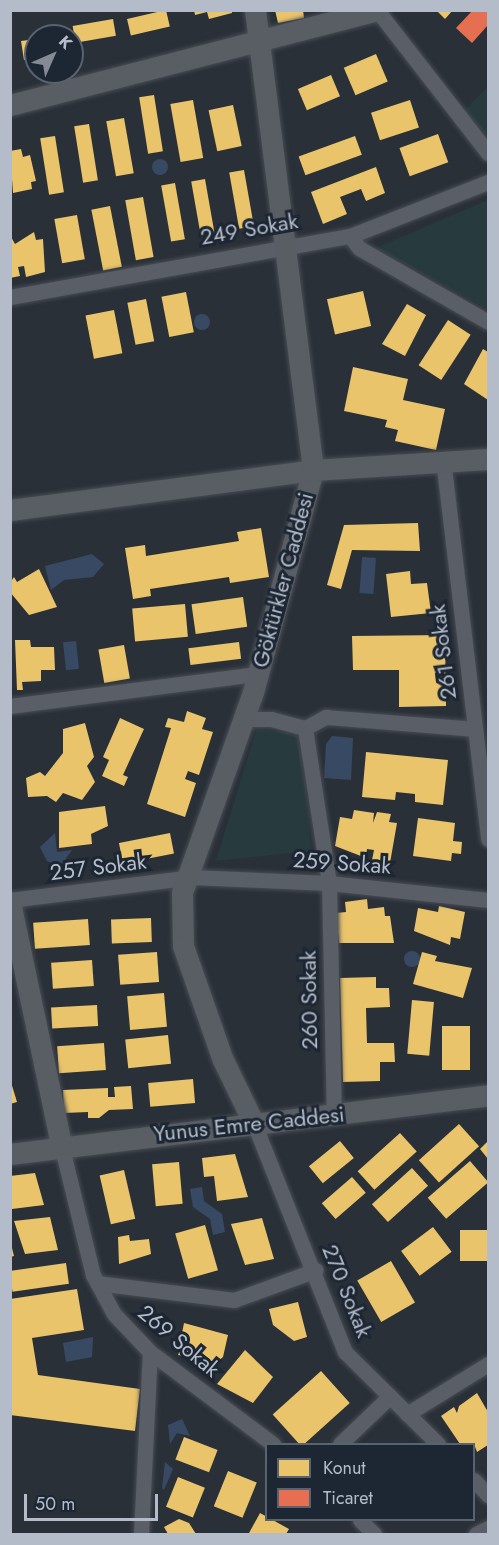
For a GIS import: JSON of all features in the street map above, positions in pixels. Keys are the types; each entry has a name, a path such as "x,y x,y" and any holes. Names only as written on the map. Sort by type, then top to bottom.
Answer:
{"street":[{"name":"Göktürkler Caddesi","path":"255,10 313,470 257,675 191,877 182,893 183,946 223,1060 255,1126"},
{"path":"10,105 260,43 377,11 489,153"},
{"name":"249 Sokak","path":"10,297 286,244 350,236 489,183"},
{"path":"350,236 359,248 489,322"},
{"path":"10,510 313,470 443,459 489,459"},
{"name":"261 Sokak","path":"443,459 475,729 484,768 489,839"},
{"path":"10,706 257,675"},
{"path":"243,719 305,728 326,717 475,729"},
{"name":"260 Sokak","path":"305,728 328,883 334,1115"},
{"name":"259 Sokak","path":"191,877 328,883 489,900"},
{"name":"257 Sokak","path":"10,901 191,877"},
{"path":"10,901 13,925 61,1144"},
{"name":"Yunus Emre Caddesi","path":"10,1154 61,1144 255,1126 489,1095"},
{"name":"270 Sokak","path":"255,1126 316,1270 345,1352 437,1443"},
{"name":"269 Sokak","path":"61,1144 98,1283 114,1314 150,1352 272,1443"},
{"path":"98,1283 234,1300 316,1270"},
{"path":"141,1534 150,1352"},
{"path":"407,1414 489,1364"},
{"path":"341,1443 390,1396"},
{"path":"475,1481 489,1495"},
{"path":"361,1521 374,1534"},
{"path":"476,1534 489,1527"}],"green space":[{"path":"488,87 488,137 464,111"},
{"path":"488,200 488,309 376,248"},
{"path":"256,730 302,733 311,851 216,861"}],"water":[{"path":"160,159 168,167 160,175 152,167"},
{"path":"202,314 210,322 202,330 194,322"},
{"path":"92,554 104,564 93,577 64,580 51,590 45,566"},
{"path":"362,557 376,558 373,594 359,593"},
{"path":"76,641 79,669 66,670 63,642"},
{"path":"332,736 353,738 351,780 324,778 326,744"},
{"path":"55,833 57,852 72,850 60,867 47,861 40,847"},
{"path":"412,951 418,953 420,959 418,965 412,967 406,965 404,959 406,953"},
{"path":"202,1187 204,1201 222,1214 225,1232 213,1235 210,1219 193,1207 190,1189"},
{"path":"93,1337 92,1357 66,1362 63,1343"},
{"path":"182,1419 190,1436 177,1433 170,1444 168,1425"},
{"path":"165,1462 173,1469 164,1490 162,1488"}],"building: Konut":[{"path":"166,10 170,27 131,36 127,19"},
{"path":"194,10 232,10 232,13 209,19 207,12 195,15"},
{"path":"275,10 303,10 304,18 278,23"},
{"path":"436,10 453,10 445,19"},
{"path":"113,19 116,36 84,41 84,24"},
{"path":"21,41 24,41 24,60"},
{"path":"376,54 388,82 356,95 344,68"},
{"path":"331,75 340,96 307,110 298,89"},
{"path":"154,95 163,151 148,154 139,97"},
{"path":"193,100 203,158 181,162 170,104"},
{"path":"410,100 419,128 380,140 371,113"},
{"path":"233,105 242,146 217,151 209,110"},
{"path":"124,118 134,173 116,176 106,121"},
{"path":"89,124 98,180 83,183 74,126"},
{"path":"438,134 448,162 410,176 399,148"},
{"path":"55,136 64,192 49,195 40,138"},
{"path":"355,136 362,155 305,175 299,157"},
{"path":"21,149 23,157 30,155 36,181 31,182 32,189 13,193 10,151"},
{"path":"376,167 385,193 366,201 361,189 340,197 347,214 323,224 311,192"},
{"path":"244,170 254,226 239,229 229,173"},
{"path":"205,179 215,235 201,238 191,181"},
{"path":"175,183 185,239 171,242 161,185"},
{"path":"143,197 154,257 136,260 125,200"},
{"path":"110,206 122,267 103,270 91,210"},
{"path":"77,215 85,259 62,263 54,219"},
{"path":"34,232 36,240 43,239 45,272 26,277 24,266 18,267 20,276 10,278 10,235 15,244"},
{"path":"363,291 371,326 335,334 327,299"},
{"path":"186,292 194,332 169,337 161,297"},
{"path":"146,299 154,341 136,345 127,303"},
{"path":"407,304 426,315 405,356 382,344"},
{"path":"114,310 122,353 94,359 86,316"},
{"path":"448,320 471,335 441,380 419,365"},
{"path":"483,349 488,352 488,400 464,384"},
{"path":"353,367 408,379 403,400 445,409 436,450 395,441 398,430 385,427 387,420 344,411"},
{"path":"418,523 420,551 352,550 341,589 327,585 344,525"},
{"path":"261,528 269,577 230,583 229,577 150,589 151,596 133,599 125,548 145,545 146,556 239,541 237,532"},
{"path":"39,569 57,607 29,615 10,592 10,583 14,577 17,582"},
{"path":"410,571 411,584 427,583 431,613 391,617 386,574"},
{"path":"243,597 247,627 196,634 192,604"},
{"path":"185,604 188,637 135,641 132,609"},
{"path":"445,635 446,706 399,707 399,670 353,670 352,636"},
{"path":"15,640 30,640 31,647 54,647 55,670 41,670 41,681 22,682 23,690 17,690"},
{"path":"239,642 241,659 190,665 188,648"},
{"path":"124,645 130,678 104,683 98,650"},
{"path":"187,711 206,718 202,729 213,732 199,775 188,771 185,779 196,783 185,817 147,804 171,728 165,727 168,718 184,722"},
{"path":"120,718 144,729 123,775 128,777 124,786 102,776 109,760 103,757"},
{"path":"85,723 94,757 87,766 95,782 82,800 63,793 56,802 47,796 28,797 26,778 40,772 45,776 63,753 63,729"},
{"path":"366,752 448,760 443,805 415,802 415,794 396,792 395,800 362,797"},
{"path":"105,806 108,826 91,834 92,844 59,848 59,812"},
{"path":"354,810 374,813 373,823 377,812 391,814 389,822 397,823 390,863 372,860 374,850 367,849 366,858 335,846 340,817 352,819"},
{"path":"418,818 455,823 453,841 462,842 461,854 452,853 451,861 413,856"},
{"path":"170,833 174,854 123,864 119,843"},
{"path":"367,899 368,909 384,907 385,916 390,916 394,943 339,943 336,913 346,912 345,902"},
{"path":"439,906 465,912 460,939 451,937 450,945 414,931 418,908 438,912"},
{"path":"151,918 152,942 112,943 111,919"},
{"path":"88,919 90,945 35,949 33,923"},
{"path":"157,952 159,982 120,985 118,955"},
{"path":"422,952 437,956 435,961 472,968 463,998 413,984"},
{"path":"92,960 94,986 53,989 51,963"},
{"path":"376,977 376,988 389,988 390,1007 366,1008 367,1043 394,1043 395,1062 380,1062 380,1081 343,1082 340,978"},
{"path":"164,993 167,1027 130,1030 127,996"},
{"path":"412,1000 434,1002 429,1056 407,1054"},
{"path":"97,1005 98,1026 52,1028 51,1007"},
{"path":"442,1026 470,1026 470,1070 442,1070"},
{"path":"168,1035 171,1064 128,1068 125,1039"},
{"path":"104,1043 106,1070 59,1073 57,1046"},
{"path":"10,1079 17,1102 10,1104"},
{"path":"193,1079 195,1103 150,1107 148,1083"},
{"path":"131,1086 133,1109 109,1110 99,1118 88,1118 88,1112 64,1113 63,1090 108,1088 108,1097 115,1097 114,1087"},
{"path":"459,1124 479,1146 439,1182 419,1160"},
{"path":"400,1133 417,1152 374,1190 358,1171"},
{"path":"340,1141 354,1158 323,1183 309,1166"},
{"path":"488,1141 488,1159 480,1149"},
{"path":"235,1154 248,1197 217,1201 214,1176 204,1177 202,1158"},
{"path":"470,1161 488,1182 446,1219 428,1198"},
{"path":"179,1162 183,1204 156,1206 152,1164"},
{"path":"412,1168 428,1186 388,1222 372,1204"},
{"path":"124,1170 135,1219 111,1224 100,1176"},
{"path":"35,1173 44,1205 12,1209 10,1176"},
{"path":"352,1177 366,1193 336,1219 322,1203"},
{"path":"50,1217 58,1250 25,1254 14,1221"},
{"path":"262,1218 274,1259 245,1265 231,1224"},
{"path":"205,1225 218,1270 188,1279 175,1234"},
{"path":"433,1227 452,1252 420,1276 401,1251"},
{"path":"460,1230 488,1230 488,1261 460,1261"},
{"path":"129,1235 130,1241 149,1239 151,1254 119,1264 118,1237"},
{"path":"10,1240 14,1256 10,1257"},
{"path":"391,1261 415,1303 381,1322 357,1280"},
{"path":"66,1263 69,1284 12,1292 10,1271"},
{"path":"77,1289 84,1330 32,1338 38,1375 140,1389 135,1431 10,1415 10,1299"},
{"path":"298,1302 307,1337 294,1341 273,1325 269,1309"},
{"path":"184,1323 228,1335 223,1357 217,1362 178,1355 187,1334 182,1333"},
{"path":"245,1350 273,1377 253,1403 217,1384"},
{"path":"321,1371 350,1403 305,1443 298,1443 273,1414"},
{"path":"477,1393 488,1412 488,1445 477,1452 475,1443 459,1443 441,1416 454,1407 457,1413 459,1406"},
{"path":"184,1437 218,1450 209,1472 175,1459"},
{"path":"228,1471 257,1483 243,1518 214,1506"},
{"path":"178,1477 205,1488 193,1518 166,1507"},
{"path":"260,1513 265,1516 265,1521 274,1521 289,1529 286,1534 249,1533"},
{"path":"179,1519 189,1523 196,1534 168,1534 164,1527"}],"building: Ticaret":[{"path":"473,10 488,10 488,25 472,43 456,28"}]}
